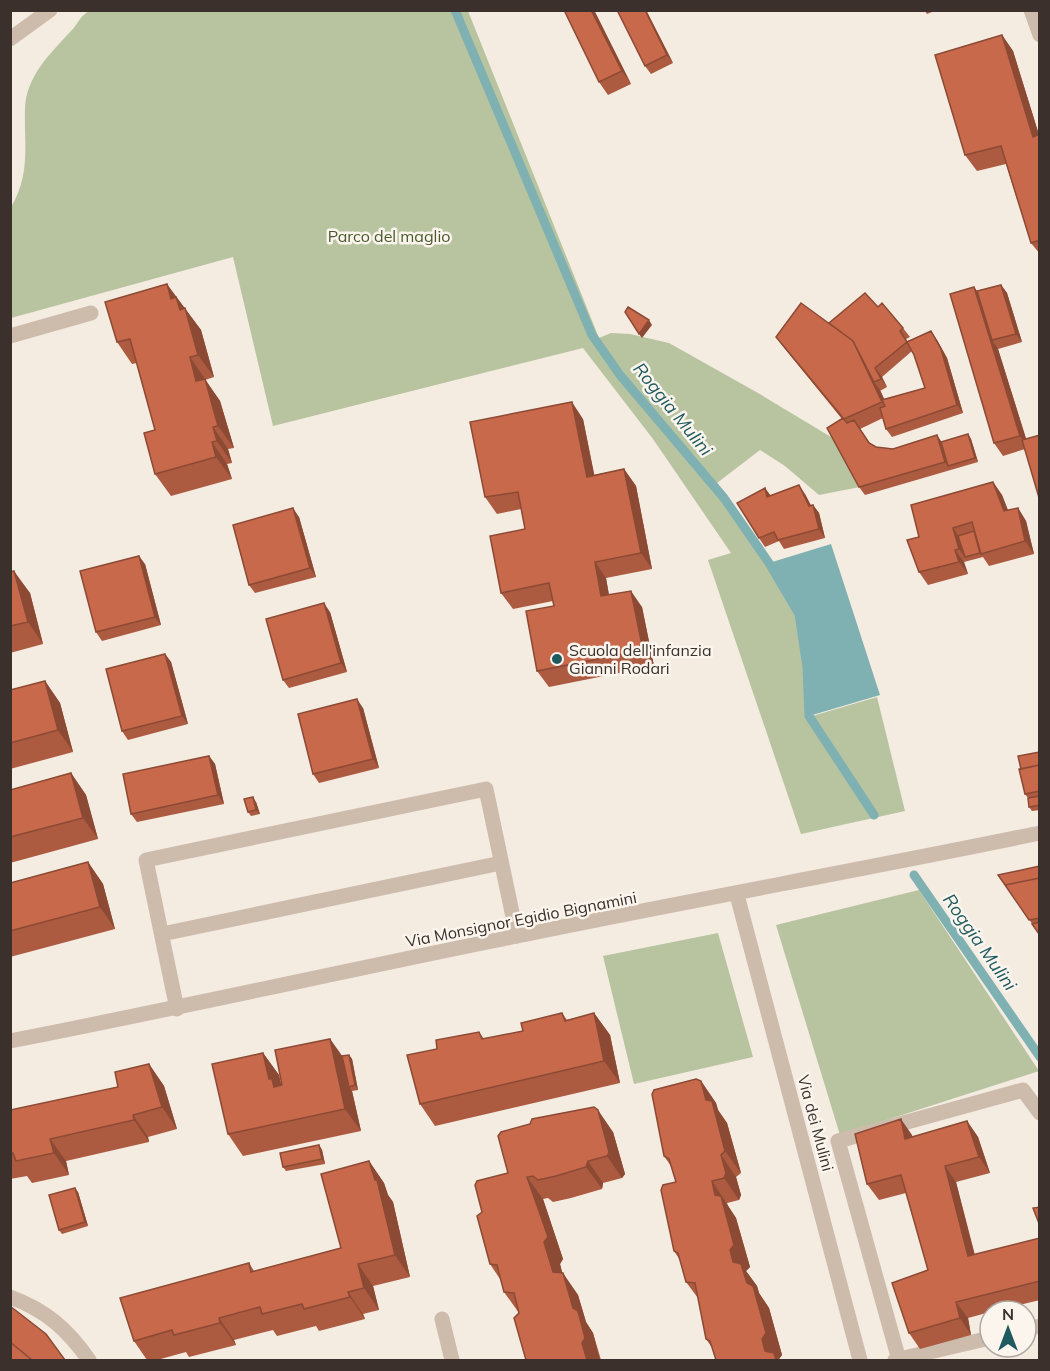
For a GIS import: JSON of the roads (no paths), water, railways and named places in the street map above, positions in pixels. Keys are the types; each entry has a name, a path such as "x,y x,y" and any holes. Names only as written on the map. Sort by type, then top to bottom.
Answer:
{"street":[{"path":"10,39 51,10"},
{"path":"1031,10 1040,35"},
{"path":"10,336 92,313"},
{"path":"177,1009 146,860 486,789 517,936"},
{"name":"Via Monsignor Egidio Bignamini","path":"10,1041 177,1009 517,936 737,895 1040,833"},
{"path":"162,934 501,863"},
{"name":"Via dei Mulini","path":"737,895 860,1360"},
{"path":"978,1341 897,1360 838,1141 1023,1090 1040,1113"},
{"path":"10,1297 34,1306 69,1332 90,1360"},
{"path":"442,1319 452,1360"}],"water":[{"path":"831,544 880,695 809,716 807,667 799,614 769,563"}],"waterway":[{"name":"Roggia Mulini","path":"455,10 592,335 620,375 724,498 769,563 799,614 807,667 809,716 874,815"},
{"name":"Roggia Mulini","path":"914,875 1040,1057"}],"place":[{"name":"Scuola dell'infanzia Gianni Rodari","path":"557,659"}],"park label":[{"name":"Parco del maglio","path":"389,236"}]}
